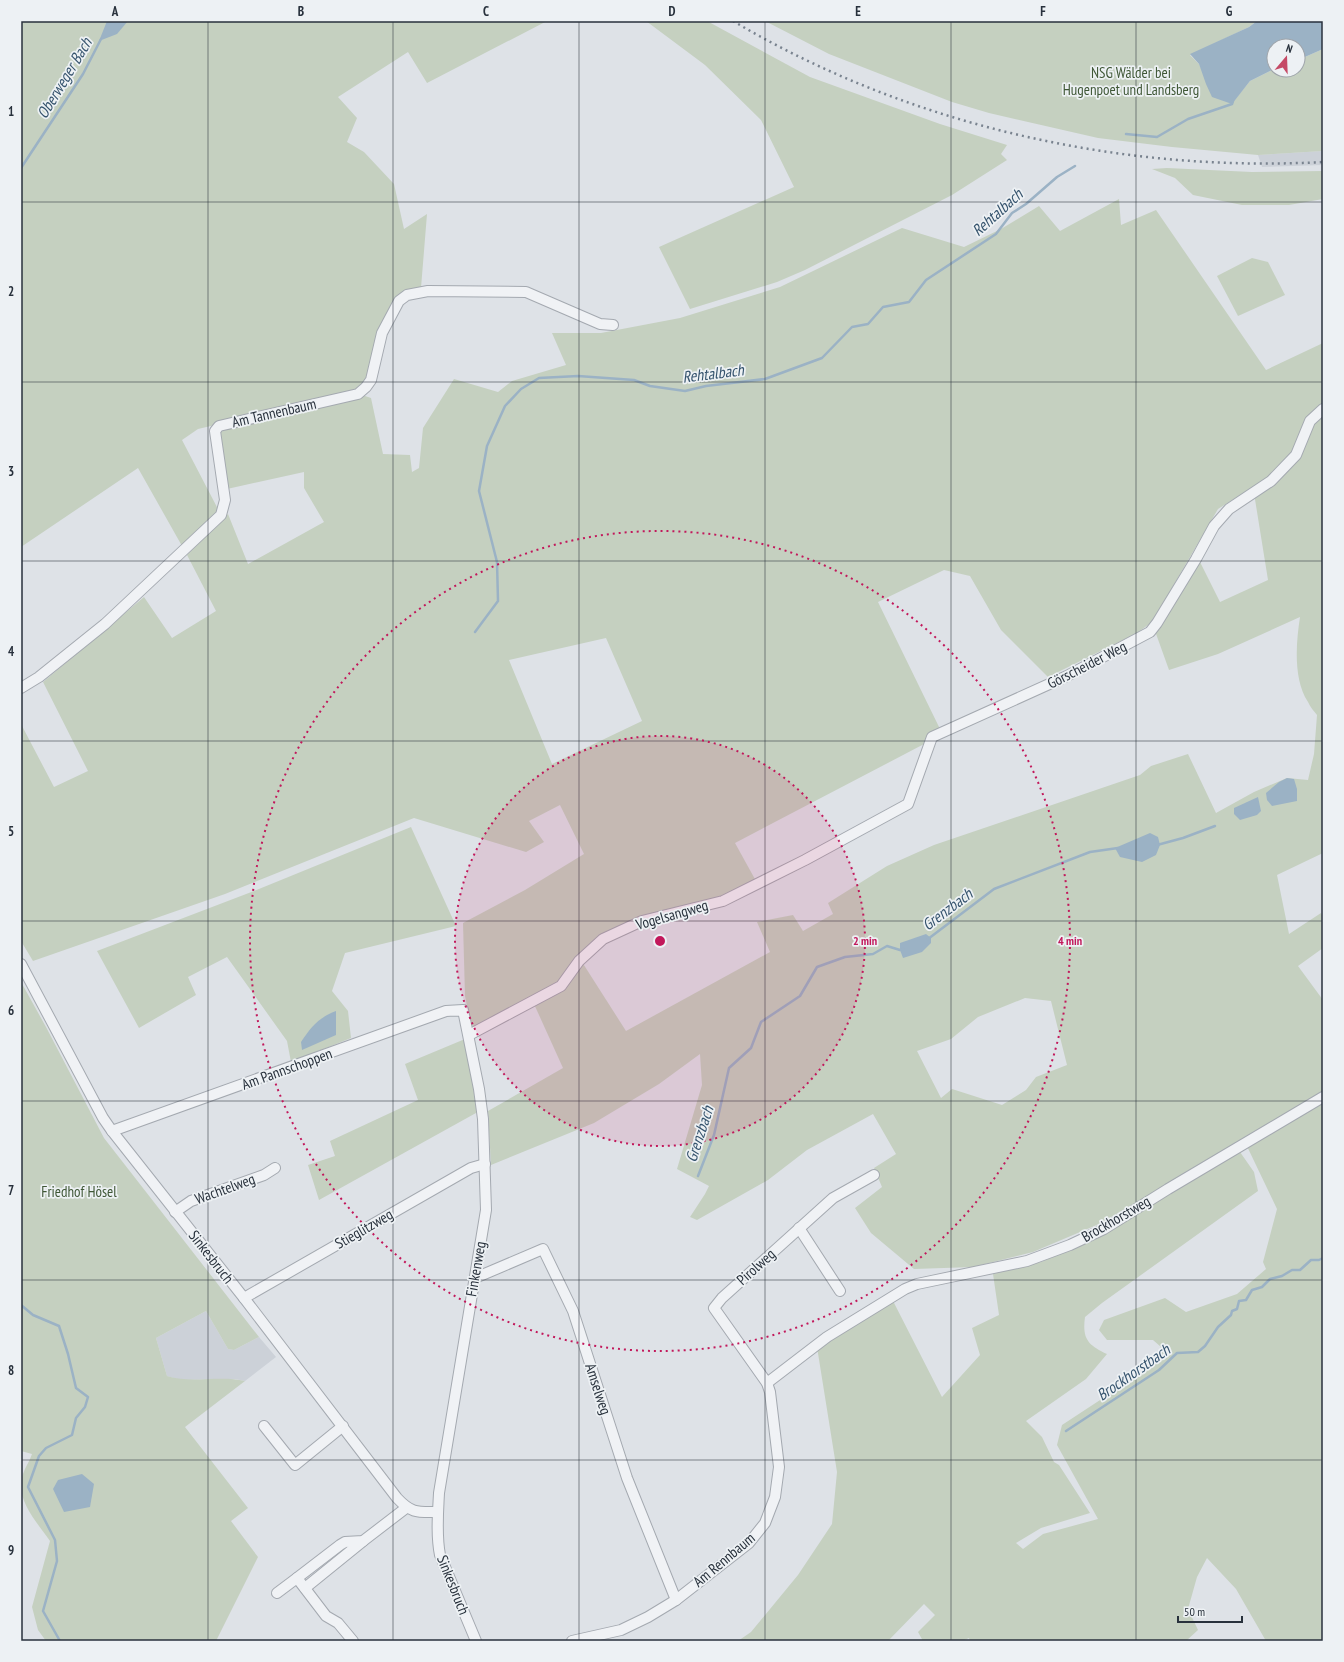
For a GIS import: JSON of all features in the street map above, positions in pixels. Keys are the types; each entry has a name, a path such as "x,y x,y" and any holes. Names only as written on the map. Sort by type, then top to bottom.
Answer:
{"street":[{"name":"Am Tannenbaum","path":"21,688 39,677 105,624 221,515 225,500 215,431 219,426 358,394 371,380 382,333 399,301 407,295 428,291 526,292 600,324 613,325"},
{"name":"Görscheider Weg","path":"805,860 908,804 932,737 1067,676 1150,632 1157,623 1214,526 1229,509 1271,481 1296,455 1310,421 1323,409"},
{"name":"Vogelsangweg","path":"469,1035 561,986 579,961 603,939 642,921 723,901 805,860"},
{"name":"Sinkesbruch","path":"21,964 103,1118 112,1131 244,1298 269,1333 406,1508"},
{"name":"Finkenweg","path":"438,1527 440,1485 486,1210 483,1119 469,1035 463,1010"},
{"name":"Am Pannschoppen","path":"112,1131 446,1011 463,1010"},
{"name":"Brockhorstweg","path":"767,1383 827,1336 891,1297 917,1284 1027,1261 1070,1245 1104,1229 1168,1188 1323,1096"},
{"name":"Stieglitzweg","path":"244,1298 471,1168 485,1164"},
{"name":"Wachtelweg","path":"175,1212 191,1201 264,1175 275,1168"},
{"name":"Pirolweg","path":"714,1308 722,1298 833,1198 874,1175"},
{"path":"799,1228 840,1291"},
{"name":"Amselweg","path":"475,1278 543,1249 574,1311 626,1478 676,1600"},
{"name":"Am Rennbaum","path":"572,1641 621,1630 648,1618 676,1600 749,1543 765,1522 776,1497 779,1467 770,1392 767,1383 714,1308"},
{"path":"264,1426 295,1465 343,1426"},
{"path":"305,1588 406,1508 415,1512 438,1512"},
{"name":"Sinkesbruch","path":"438,1527 440,1555 476,1641"},
{"path":"277,1593 340,1545 345,1542 363,1541"},
{"path":"297,1578 326,1616 338,1623 353,1641"}],"shaded area":[{"path":"1323,151 1323,165 1262,167 1258,155"},
{"path":"206,1311 228,1349 234,1350 259,1337 276,1357 245,1381 235,1379 180,1380 167,1376 156,1338"}],"green space":[{"path":"21,21 547,21 427,83 408,52 338,97 357,118 347,142 364,152 394,184 404,229 427,214 421,288 401,297 373,371 363,386 350,393 198,429 182,440 219,511 182,546 138,468 21,547"},
{"path":"646,21 707,21 810,77 940,124 1007,145 1001,154 1007,160 952,195 805,270 777,282 690,309 659,247 794,187 761,120 705,65"},
{"name":"NSG Wälder bei Hugenpoet und Landsberg","path":"765,21 1257,21 1249,27 1190,55 1199,64 1203,72 1232,103 1250,81 1266,73 1266,78 1306,78 1306,56 1323,49 1323,151 1258,155 1098,138 989,113 952,102 829,54"},
{"path":"1167,168 1252,172 1323,171 1323,199 1289,205 1242,205 1193,195 1175,178 1152,169"},
{"path":"1119,199 1121,225 1156,210 1266,370 1323,343 1323,853 1277,875 1289,934 1321,913 1323,917 1323,948 1298,966 1323,1000 1323,1641 1266,1641 1236,1589 1207,1558 1197,1577 1188,1609 1198,1630 1186,1641 970,1641 969,1638 962,1641 923,1641 918,1632 935,1615 924,1604 888,1641 738,1641 751,1632 798,1575 832,1524 837,1472 817,1347 892,1299 942,1397 980,1355 972,1328 999,1315 993,1274 1041,1262 1092,1241 1240,1152 1254,1172 1258,1191 1102,1303 1085,1317 1084,1331 1088,1340 1095,1348 1107,1354 1086,1379 1026,1421 1042,1437 1054,1462 1059,1465 1090,1513 1041,1528 1016,1543 1023,1549 1043,1534 1098,1519 1057,1445 1062,1425 1155,1364 1161,1347 1153,1340 1107,1340 1099,1330 1104,1320 1165,1298 1186,1312 1237,1294 1266,1269 1263,1262 1277,1209 1244,1140 1099,1224 1033,1252 973,1267 914,1269 871,1233 855,1208 882,1187 874,1168 896,1154 873,1114 807,1150 768,1180 697,1220 690,1217 709,1186 677,1169 702,1085 700,1054 659,1084 594,1123 491,1165 488,1111 563,1068 534,1004 472,1031 465,996 463,923 525,890 584,854 560,805 529,821 544,842 526,852 414,818 225,894 33,961 21,941 21,724 54,787 88,771 43,682 144,597 172,638 216,611 187,555 228,514 248,564 324,522 304,488 304,472 227,489 219,435 224,429 362,395 371,398 383,454 410,455 412,472 419,468 423,428 454,379 498,392 512,381 566,365 552,333 601,333 680,318 780,287 902,228 964,247 1001,229 1039,206 1060,231","holes":["1253,487 1268,580 1220,602 1199,560 1155,631 1169,670 1218,654 1300,617 1297,638 1298,672 1303,693 1317,715 1314,754 1308,780 1287,778 1254,792 1216,813 1188,754 1151,766 1140,775 934,845 887,866 828,903 833,914 803,931 793,915 757,922 770,952 626,1031 582,962 601,936 722,899 756,881 735,843 926,743 940,729 878,602 944,570 970,576 1001,630 1048,677 1137,633 1152,622 1218,509","606,638 642,721 552,764 509,660","1025,998 1051,1001 1067,1065 1036,1077 1026,1090 1002,1105 952,1089 941,1098 917,1051 951,1039 978,1017"]},
{"path":"1252,258 1268,262 1285,295 1238,316 1217,276"},
{"path":"411,827 456,926 345,953 332,991 348,1011 351,1038 291,1062 287,1041 227,957 188,977 196,995 139,1028 97,951 254,891"},
{"name":"Friedhof Hösel","path":"21,982 104,1138 259,1337 234,1350 228,1349 206,1311 156,1338 167,1376 196,1380 235,1379 245,1381 185,1427 248,1508 231,1521 258,1557 216,1641 46,1641 38,1630 32,1607 50,1541 28,1510 24,1501 21,1483 24,1471 32,1454 21,1451"},
{"path":"465,1039 478,1110 476,1113 319,1200 308,1165 335,1156 330,1141 418,1100 405,1064"}],"water":[{"path":"107,21 128,21 117,34 99,41"},
{"path":"1257,21 1323,21 1323,49 1306,56 1306,38 1266,38 1266,73 1250,81 1232,104 1212,97 1199,64 1190,54 1249,27"},
{"path":"1287,778 1294,779 1297,789 1297,801 1272,806 1267,800 1266,793 1279,782"},
{"path":"1258,797 1261,811 1257,815 1240,820 1234,814 1234,808"},
{"path":"1150,833 1158,837 1160,845 1156,855 1142,862 1120,857 1115,848"},
{"path":"926,934 931,938 931,943 922,952 903,958 900,950 900,943"},
{"path":"336,1011 336,1035 302,1050 301,1042 312,1027 324,1017"},
{"path":"82,1474 94,1484 90,1507 64,1512 53,1489 58,1480"}],"waterway":[{"name":"Oberweger Bach","path":"21,168 83,74 101,39"},
{"name":"Rehtalbach","path":"1126,134 1157,137 1188,119 1232,104 1233,101"},
{"name":"Rehtalbach","path":"475,632 498,601 497,562 479,491 487,446 505,406 521,389 539,378 578,376 634,380 650,386 685,391 706,386 765,379 822,358 852,327 868,324 883,307 909,302 926,280 996,234 1012,213 1026,204 1057,177 1075,166"},
{"name":"Grenzbach","path":"1157,845 1183,838 1215,826"},
{"name":"Grenzbach","path":"928,939 994,889 1090,852 1118,848"},
{"name":"Grenzbach","path":"698,1176 714,1135 729,1068 751,1048 761,1022 800,996 817,967 845,957 873,954 887,946 900,950 903,949"},
{"name":"Brockhorstbach","path":"1066,1431 1159,1370 1177,1353 1198,1352 1205,1346 1218,1327 1231,1315 1232,1311 1237,1309 1239,1301 1246,1300 1252,1290 1262,1287 1270,1279 1282,1276 1292,1270 1300,1270 1311,1260 1319,1260 1323,1258"},
{"path":"21,1305 33,1315 59,1326 68,1354 76,1388 88,1397 85,1407 76,1418 72,1435 46,1448 39,1456 28,1487 55,1540 57,1561 43,1611 60,1641"}],"railway":[{"path":"733,21 801,57 871,88 943,114 1018,135 1093,150 1170,159 1246,163 1323,162"}]}
